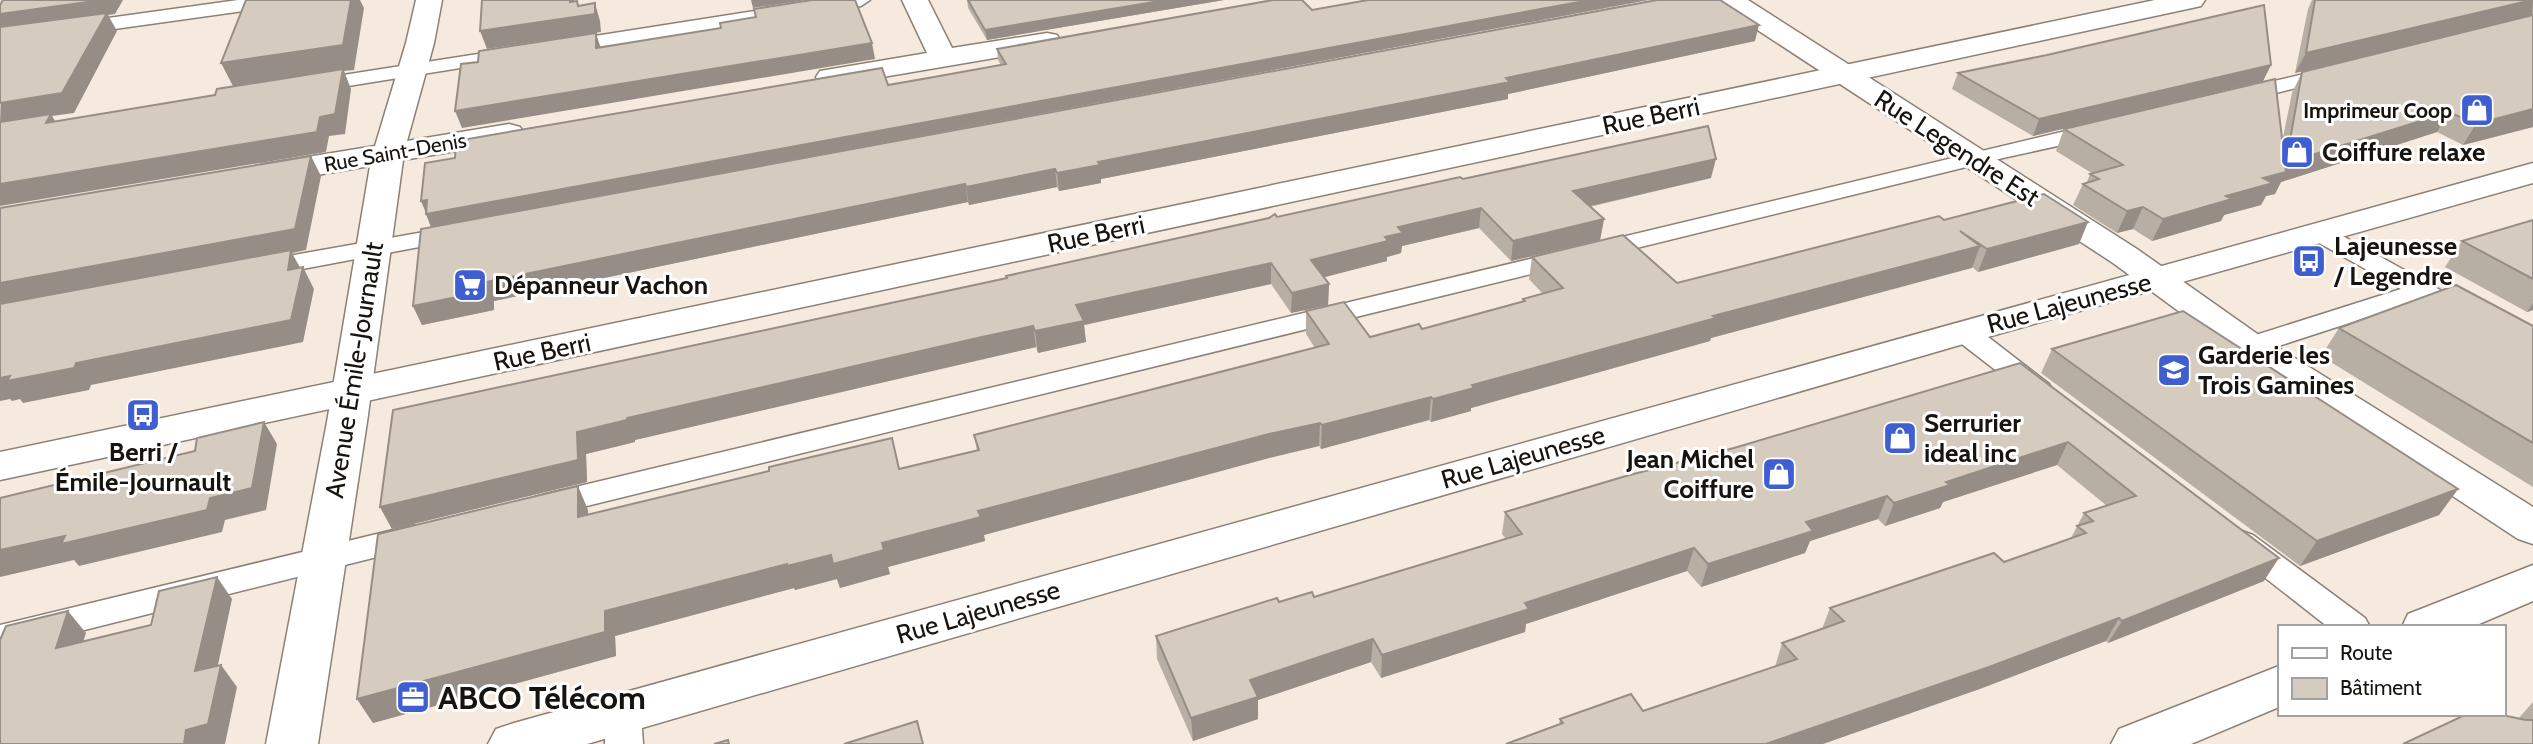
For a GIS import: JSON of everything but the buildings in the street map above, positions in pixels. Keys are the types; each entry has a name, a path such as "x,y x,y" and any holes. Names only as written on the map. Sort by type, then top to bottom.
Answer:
{"main road":[{"name":"Avenue Émile-Journault","path":"292,744 325,559 388,153 421,47 429,0"},
{"path":"915,0 943,58"},
{"name":"Rue Legendre Est","path":"1730,0 2156,279 2250,346 2533,528"},
{"name":"Rue Berri","path":"0,466 2192,0"},
{"path":"802,82 1071,36"},
{"name":"Rue Saint-Denis","path":"232,180 541,127"},
{"name":"Rue Lajeunesse","path":"514,744 624,729 1964,332 2533,173"},
{"path":"2430,625 2533,582"},
{"path":"2137,744 2278,686"}],"lane":[{"path":"0,39 279,0"},
{"path":"289,89 861,0"},
{"path":"2218,101 2351,69"},
{"path":"519,512 2126,124"},
{"path":"232,274 474,230"},
{"path":"2321,233 2489,328"},
{"path":"2250,346 2423,291"},
{"path":"1964,332 2061,406"},
{"path":"2223,528 2350,625"},
{"path":"0,638 437,531"}],"place":[{"name":"Imprimeur Coop","path":"2477,110"},
{"name":"Coiffure relaxe","path":"2297,152"},
{"name":"Lajeunesse / Legendre","path":"2309,261"},
{"name":"Dépanneur Vachon","path":"470,285"},
{"name":"Garderie les Trois Gamines","path":"2174,370"},
{"name":"Berri / Émile-Journault","path":"143,415"},
{"name":"Serrurier ideal inc","path":"1900,438"},
{"name":"Jean Michel Coiffure","path":"1779,474"},
{"name":"ABCO Télécom","path":"413,697"}]}
